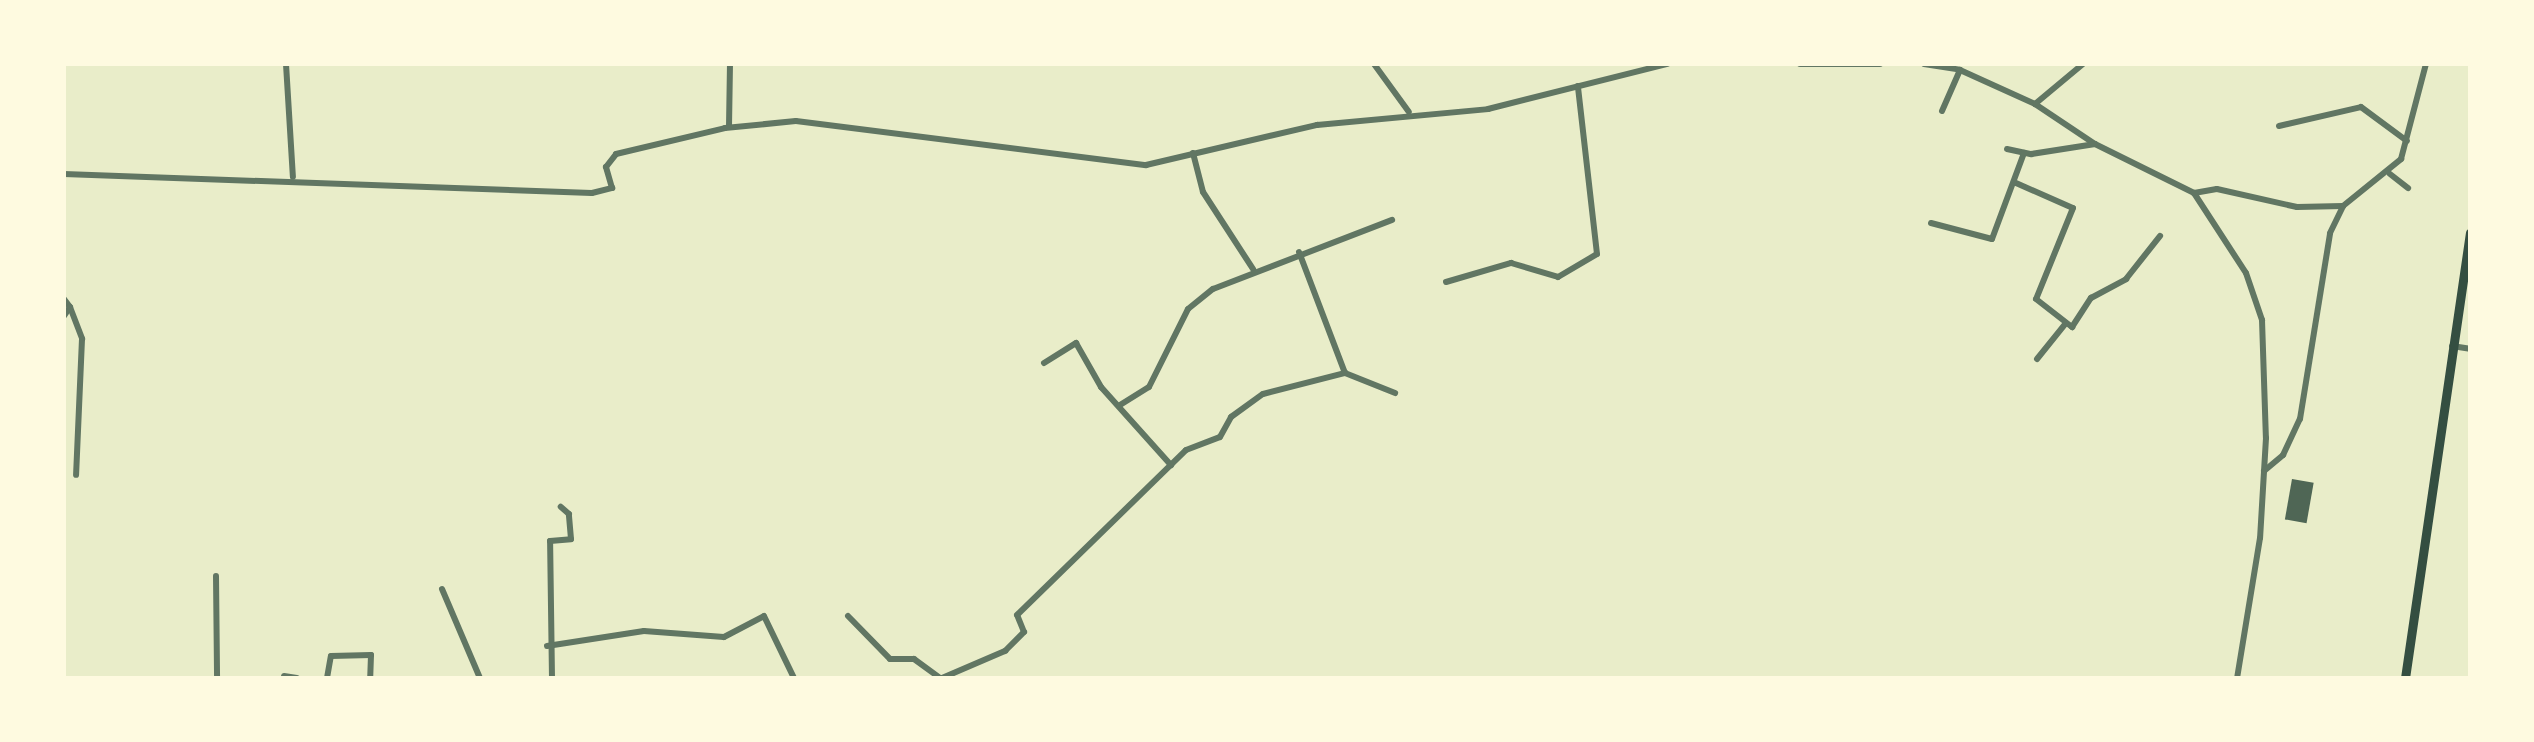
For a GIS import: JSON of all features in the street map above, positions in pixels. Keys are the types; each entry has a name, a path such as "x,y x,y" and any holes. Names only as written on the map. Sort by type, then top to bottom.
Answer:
{"highway":[{"path":"2405,678 2470,233"}],"street":[{"path":"286,64 293,177"},
{"path":"64,174 293,177 592,193 612,188 606,167 616,154 733,127 730,64"},
{"path":"1374,64 1409,112"},
{"path":"725,128 870,125 964,144 1146,165 1193,153 1409,112 1488,109 1667,64"},
{"path":"1800,64 1880,64"},
{"path":"1924,64 1960,70 2035,104 2095,144 2194,193 2257,300 2267,372 2264,471 2237,678"},
{"path":"2035,104 2083,64"},
{"path":"2194,193 2217,189 2297,207 2343,206 2390,174 2407,141 2426,64"},
{"path":"1942,111 1960,70"},
{"path":"1446,282 1511,263 1558,277 1597,254 1578,86"},
{"path":"2279,126 2361,107 2407,141"},
{"path":"2007,149 2024,153 2095,144"},
{"path":"1193,153 1203,192 1253,269"},
{"path":"1931,223 1987,241 2016,183 2024,153"},
{"path":"2390,174 2408,188"},
{"path":"2016,183 2073,208 2036,299 2066,323 2076,326 2091,298 2126,279 2160,236"},
{"path":"2264,471 2283,455 2300,419 2318,287 2343,206"},
{"path":"1120,405 1149,387 1188,309 1253,269 1392,220"},
{"path":"1299,252 1345,373"},
{"path":"64,299 82,339 76,475"},
{"path":"64,316 70,307"},
{"path":"2037,359 2066,323"},
{"path":"1044,363 1076,343 1120,405 1171,465"},
{"path":"2452,346 2470,349"},
{"path":"848,616 890,659 914,659 941,678 1005,651 1024,632 1017,615 1171,465 1220,437 1231,417 1263,394 1345,373 1395,393"},
{"path":"552,678 547,646 550,541 571,539 569,514 561,507"},
{"path":"216,576 217,678"},
{"path":"442,589 480,678"},
{"path":"547,646 644,631 724,637 764,616 794,678"},
{"path":"327,678 331,656 371,655 370,678"},
{"path":"284,676 297,678"}],"building":[{"path":"2292,479 2314,483 2307,523 2285,519"}]}
